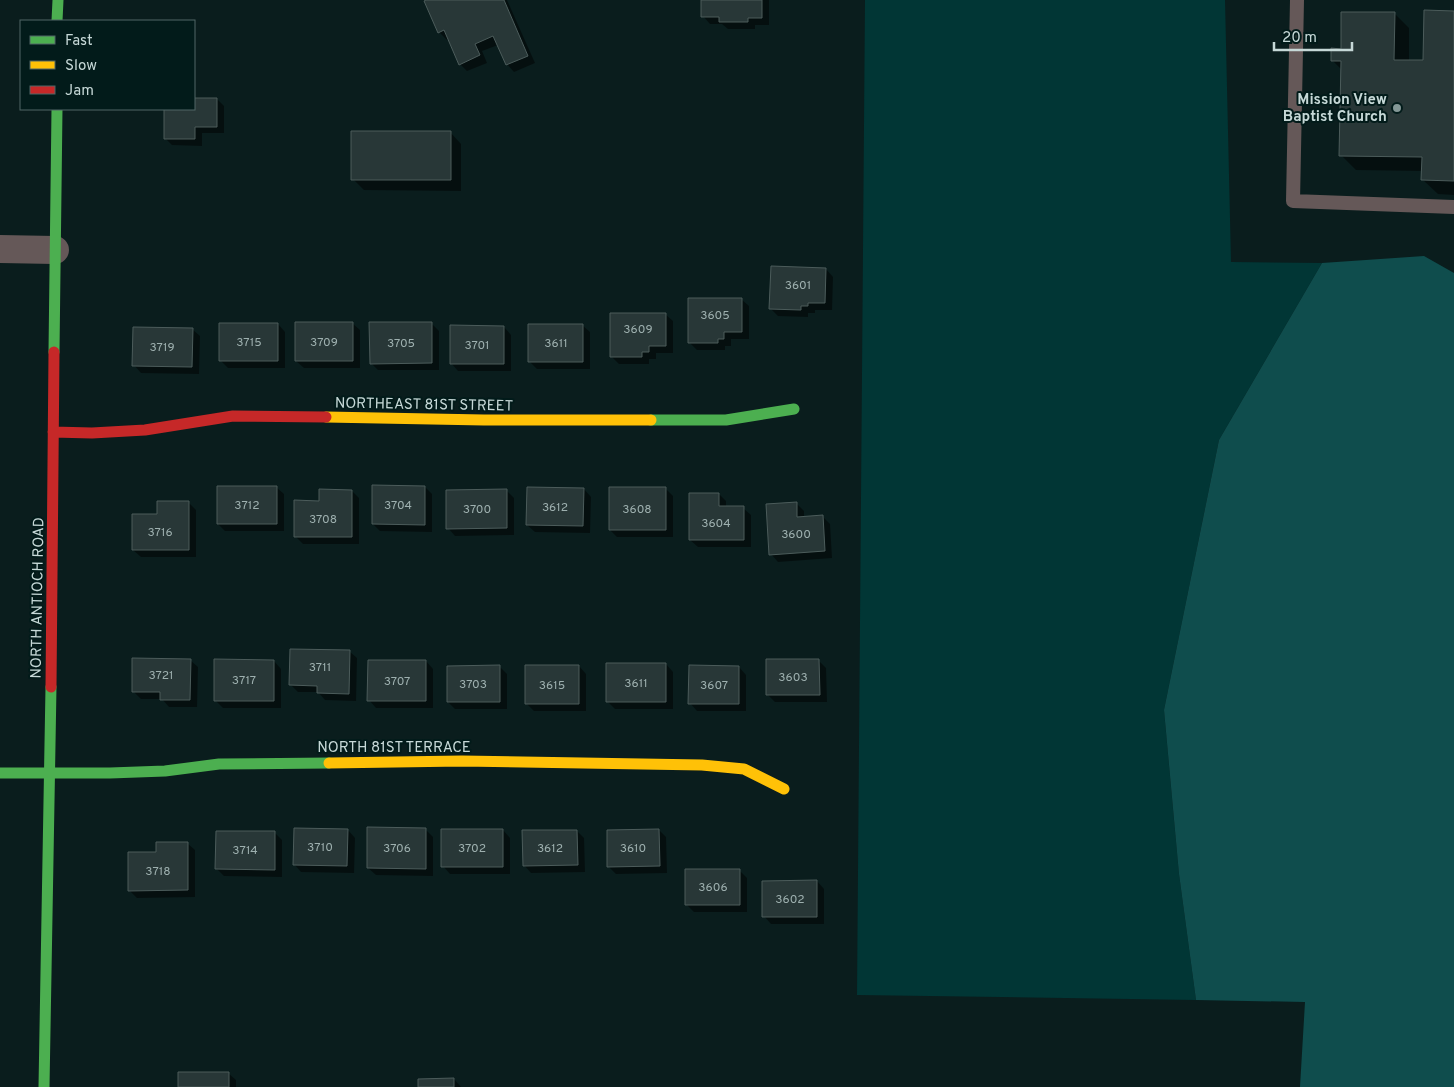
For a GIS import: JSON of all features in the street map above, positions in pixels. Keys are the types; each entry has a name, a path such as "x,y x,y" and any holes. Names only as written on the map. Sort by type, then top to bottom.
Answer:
{"street":[{"path":"57,20 58,0"},
{"name":"NORTH ANTIOCH ROAD","path":"44,1087 50,773 57,110"},
{"path":"0,249 55,250"},
{"name":"NORTHEAST 81ST STREET","path":"53,432 92,433 145,430 233,416 484,420 726,420 794,410"},
{"name":"NORTH 81ST TERRACE","path":"0,773 88,774 183,770 219,764 462,761 702,765 744,769 784,789"}],"lane":[{"path":"1297,0 1293,201 1454,207"}],"shaded area":[{"path":"865,0 1225,0 1231,262 1322,263 1219,440 1164,710 1179,874 1196,1000 857,995"},
{"path":"1424,256 1454,273 1454,1087 1300,1087 1305,1002 1196,1000 1179,874 1164,710 1219,440 1322,263"}],"building":[{"path":"504,0 528,56 506,65 493,36 475,44 480,55 459,65 444,30 438,33 424,1"},
{"path":"701,0 762,0 762,18 748,18 748,22 719,22 719,17 701,17"},
{"name":"Mission View Baptist Church","path":"1424,10 1454,11 1454,181 1421,180 1422,157 1339,156 1341,61 1331,61 1331,48 1341,49 1341,12 1395,12 1394,60 1423,60"},
{"path":"195,98 217,98 217,127 195,127 195,139 164,139 164,110 195,110"},
{"path":"351,131 451,131 451,180 351,180"},
{"path":"771,266 826,268 825,303 808,303 808,306 801,306 801,310 769,309"},
{"path":"688,298 742,298 742,332 724,332 724,339 718,339 718,343 688,343"},
{"path":"610,313 666,313 666,346 649,346 649,352 642,352 642,357 610,357"},
{"path":"295,322 353,322 353,361 295,361"},
{"path":"369,322 432,322 432,363 370,364"},
{"path":"219,323 278,323 278,361 219,361"},
{"path":"528,324 583,324 583,362 528,362"},
{"path":"450,325 504,326 504,364 450,364"},
{"path":"133,327 193,328 192,367 132,366"},
{"path":"372,485 425,486 425,525 372,524"},
{"path":"217,486 277,486 277,524 217,524"},
{"path":"527,487 584,488 583,526 526,525"},
{"path":"609,487 666,487 666,530 609,530"},
{"path":"319,489 352,490 352,537 294,537 294,500 319,501"},
{"path":"507,489 507,528 446,529 446,490"},
{"path":"689,493 719,493 719,506 744,506 744,540 689,540"},
{"path":"157,501 189,501 189,550 132,550 132,514 157,514"},
{"path":"797,502 797,517 823,515 825,551 769,555 766,504"},
{"path":"290,649 350,650 349,694 317,693 317,686 289,685"},
{"path":"132,658 191,659 190,700 160,700 160,692 132,692"},
{"path":"214,659 274,660 274,701 214,701"},
{"path":"766,659 819,659 820,695 766,695"},
{"path":"368,660 426,660 426,701 367,701"},
{"path":"606,663 666,663 666,702 606,702"},
{"path":"500,665 500,702 447,702 447,666"},
{"path":"525,665 579,665 579,704 525,704"},
{"path":"689,665 739,666 739,704 688,704"},
{"path":"367,827 426,828 426,869 367,868"},
{"path":"294,828 348,829 347,866 293,865"},
{"path":"441,829 503,829 503,867 441,867"},
{"path":"659,829 660,866 607,867 607,830"},
{"path":"522,830 577,830 578,865 523,866"},
{"path":"216,831 275,831 275,870 215,869"},
{"path":"156,842 188,842 188,890 128,891 128,852 156,852"},
{"path":"685,869 740,869 740,905 685,905"},
{"path":"817,880 817,917 762,917 762,881"},
{"path":"178,1072 229,1072 229,1087 178,1087"},
{"path":"454,1078 454,1087 418,1087 418,1079"}],"traffic: fast":[{"path":"57,20 58,0"},
{"path":"54,352 57,110"},
{"path":"651,420 726,420 794,409"},
{"path":"44,1087 51,687"},
{"path":"0,773 110,773 165,771 219,764 329,763"}],"traffic: slow":[{"path":"326,417 484,420 651,420"},
{"path":"329,763 462,761 702,765 744,769 784,789"}],"traffic: jam":[{"path":"51,687 54,352"},
{"path":"53,432 92,433 145,430 233,416 326,417"}],"place":[{"name":"Mission View Baptist Church","path":"1397,108"}]}
